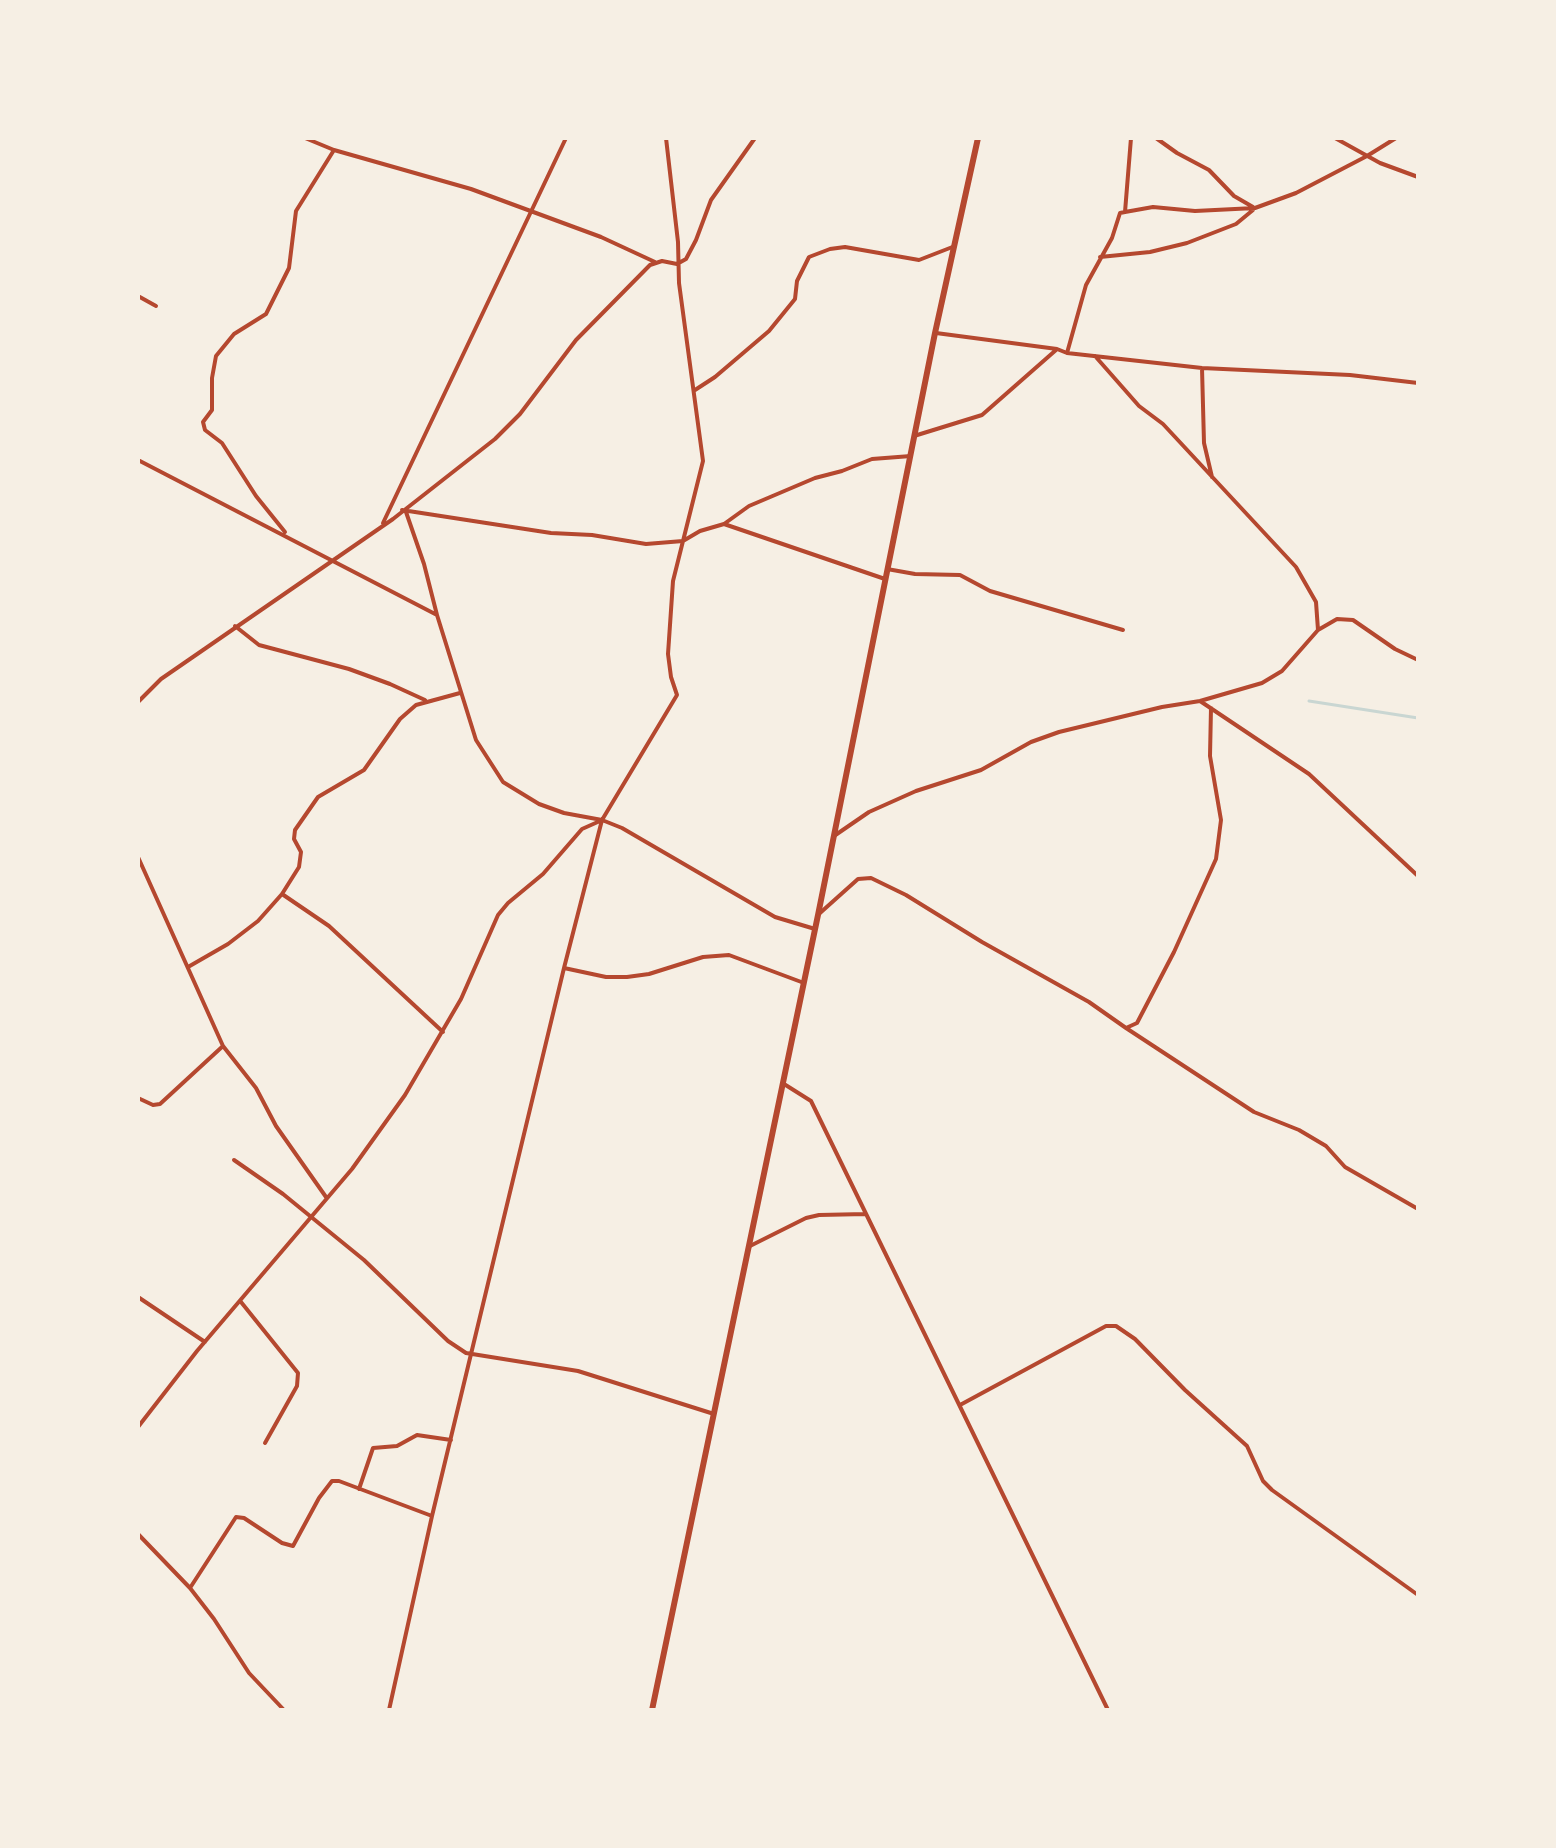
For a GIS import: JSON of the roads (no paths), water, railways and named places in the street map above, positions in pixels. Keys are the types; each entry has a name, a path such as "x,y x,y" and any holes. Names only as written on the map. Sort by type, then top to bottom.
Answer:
{"main road":[{"path":"652,1710 818,915 935,333 978,138"}],"street":[{"path":"305,138 334,150 471,189 601,237 655,262 677,264 690,252 715,192 755,138"},
{"path":"382,525 566,138"},
{"path":"389,1710 432,1516 602,820 677,695 668,654 673,581 703,461 677,264 678,242 666,138"},
{"path":"1125,212 1131,138"},
{"path":"1156,138 1209,170 1234,196 1255,208"},
{"path":"1335,138 1367,156 1418,177"},
{"path":"1067,353 1080,301 1112,238 1120,213 1153,207 1195,211 1255,208 1296,193 1396,138"},
{"path":"288,536 256,496 222,443 205,430 203,422 212,410 216,356 234,334 266,314 289,268 296,211 334,150"},
{"path":"1100,257 1150,252 1187,243 1236,224 1255,208"},
{"path":"695,390 769,331 795,299 797,281 809,257 845,247 919,260 955,246"},
{"path":"138,702 161,679 403,511 495,439 520,414 576,340 655,262"},
{"path":"138,296 156,306"},
{"path":"935,333 1057,349 1067,353 1202,368 1350,375 1418,383"},
{"path":"914,436 982,415 1057,349"},
{"path":"1095,356 1139,406 1163,424 1271,538 1302,576 1316,602 1318,630"},
{"path":"1202,368 1204,443 1213,479"},
{"path":"403,511 646,544 683,541 700,531 724,524 749,506 815,478 872,459 911,456"},
{"path":"138,460 437,615"},
{"path":"403,511 424,564 476,740 503,782 539,804 564,813 602,820 646,841 775,917 815,929"},
{"path":"724,524 885,579"},
{"path":"887,569 915,574 960,575 990,591 1123,630"},
{"path":"834,836 869,812 916,791 981,770 1031,742 1059,732 1162,707 1200,701 1270,679 1282,671 1318,630 1337,619 1353,620 1395,649 1418,660"},
{"path":"235,626 259,645 349,669 426,701"},
{"path":"188,967 228,944 258,921 282,894 299,867 301,852 294,839 295,830 318,797 364,770 400,719 416,705 460,693"},
{"path":"1200,701 1309,774 1418,876"},
{"path":"1126,1028 1142,1017 1216,859 1221,820 1210,756 1211,708"},
{"path":"138,1427 205,1342 352,1169 405,1095 461,999 498,915 543,874 582,829 602,820"},
{"path":"138,857 223,1046 256,1088 276,1126 326,1197"},
{"path":"818,915 858,879 871,878 906,895 1077,995 1254,1112 1291,1126 1326,1146 1345,1167 1418,1209"},
{"path":"282,894 329,926 443,1032"},
{"path":"564,968 606,977 627,977 649,974 703,957 729,955 804,983"},
{"path":"138,1098 153,1105 160,1104 223,1046"},
{"path":"783,1083 811,1101 1108,1710"},
{"path":"234,1160 283,1194 364,1260 448,1341 466,1353 578,1371 714,1414"},
{"path":"748,1247 806,1218 866,1214"},
{"path":"138,1297 205,1342"},
{"path":"241,1302 298,1373 297,1386 265,1443"},
{"path":"959,1405 1106,1326 1116,1326 1135,1339 1247,1446 1263,1481 1272,1490 1418,1595"},
{"path":"359,1489 373,1448 397,1446 417,1435 451,1440"},
{"path":"190,1588 236,1517 244,1518 288,1547 296,1542 319,1498 332,1481 432,1516"},
{"path":"138,1534 190,1588 249,1673 284,1710"}],"waterway":[{"path":"1309,701 1418,718"}]}
